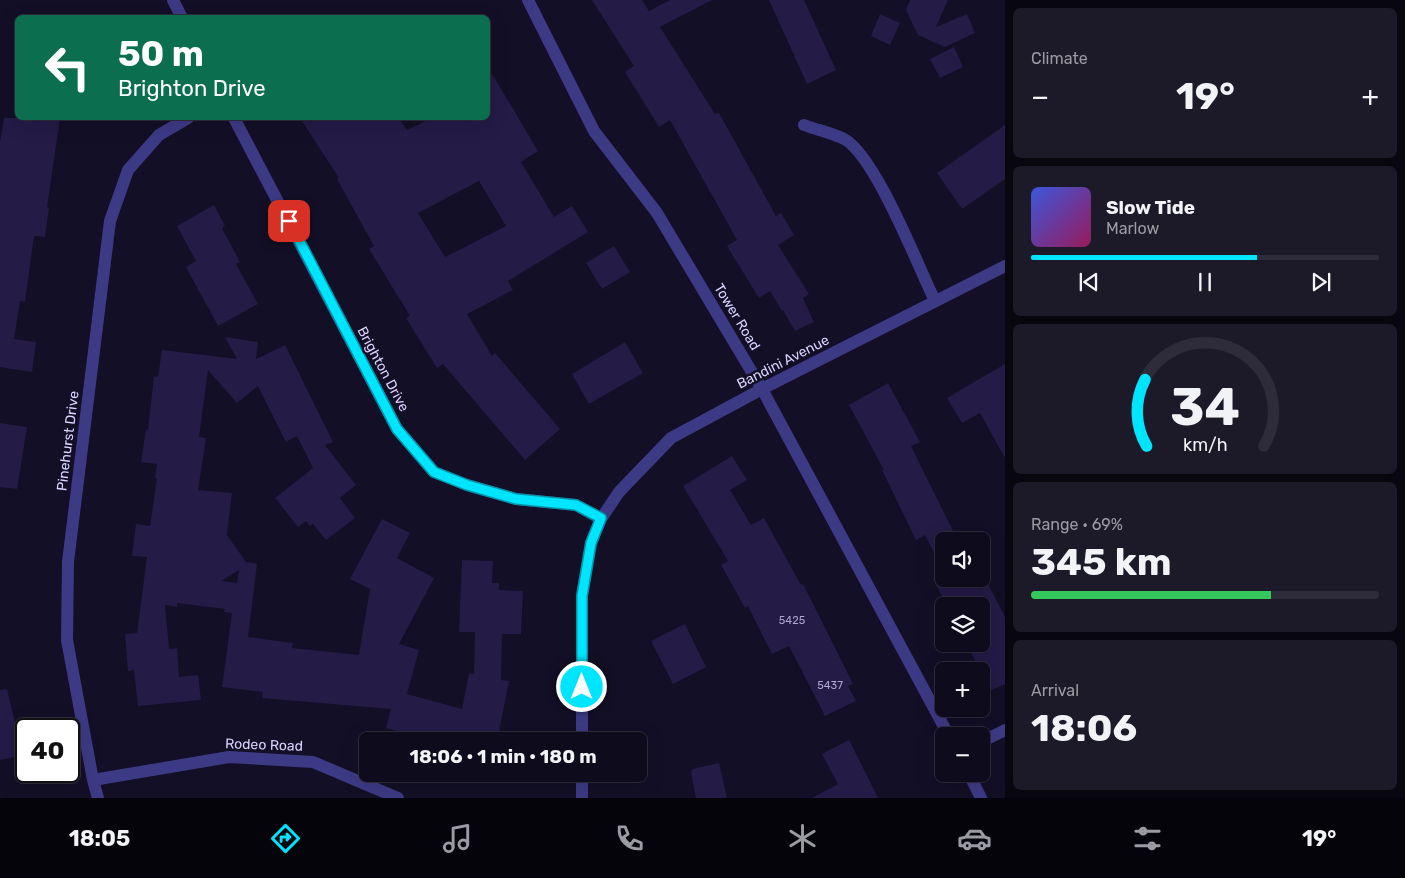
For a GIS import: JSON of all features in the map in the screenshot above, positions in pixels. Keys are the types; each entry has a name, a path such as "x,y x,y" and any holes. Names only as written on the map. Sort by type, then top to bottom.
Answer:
{"street":[{"path":"173,0 180,15"},
{"name":"Tower Road","path":"528,0 594,131 657,212 762,389 944,727"},
{"name":"Pinehurst Drive","path":"98,798 67,640 68,562 110,221 128,170 159,135 185,120"},
{"name":"Brighton Drive","path":"235,120 397,429 434,472 467,485 516,499 576,505 601,518"},
{"path":"804,126 845,139 879,180 935,301"},
{"name":"Bandini Avenue","path":"582,732 582,596 591,543 601,518 618,492 671,438 762,389 1005,266"},
{"path":"990,738 1005,730"},
{"name":"Rodeo Road","path":"93,780 229,756 313,762 398,798"},
{"path":"582,782 582,798"},
{"path":"973,782 981,798"}],"building":[{"path":"592,0 642,0 649,11 670,0 712,0 660,27 715,114 719,113 776,216 781,213 794,235 778,245 809,294 803,298 814,322 795,331 770,291 759,298 727,246 737,240 670,120 659,127 625,72 634,66"},
{"path":"769,0 804,0 836,70 807,84"},
{"path":"910,0 948,0 936,27 967,14 975,33 945,47 918,35 906,10"},
{"path":"880,14 900,23 890,45 871,36"},
{"path":"954,47 963,67 940,78 930,59"},
{"path":"490,70 538,151 521,162 554,217 572,206 588,232 508,281 513,290 467,314 492,356 495,353 560,429 525,460 443,364 437,368 406,318 410,316 369,249 374,246 337,179 339,178 301,120 400,120 407,130 428,120 490,120","holes":["479,181 506,226 445,257 418,213"]},
{"path":"4,118 15,118 15,120 60,120 47,207 49,208 45,237 34,236 25,302 20,301 14,339 36,342 32,372 0,367 0,143"},
{"path":"1005,125 1005,179 962,209 937,173"},
{"path":"214,205 225,226 222,228 240,262 236,264 258,304 218,326 186,267 196,261 177,226"},
{"path":"614,246 630,272 602,289 586,263"},
{"path":"225,337 258,342 256,359 285,345 333,442 325,445 356,485 340,498 355,518 326,540 313,524 310,526 306,521 298,527 275,498 313,468 297,436 286,442 258,386 237,403 208,370 199,437 206,438 198,490 232,493 227,535 246,562 257,564 248,637 293,643 292,648 359,655 370,589 350,579 382,519 410,533 397,558 434,578 399,644 419,650 407,694 462,709 469,673 474,674 475,632 459,632 462,560 493,561 492,583 499,583 499,590 523,591 521,634 502,634 501,680 509,681 499,732 401,732 386,728 391,709 262,698 263,692 222,687 232,613 224,612 225,609 177,603 177,607 165,605 169,649 177,648 179,677 198,675 201,700 138,706 134,670 128,671 125,634 137,633 147,557 132,556 136,524 150,526 157,478 155,478 157,464 141,462 146,429 148,430 154,376 158,377 162,350 237,359","holes":["239,570 237,583 221,581"]},
{"path":"625,342 643,373 589,404 572,374"},
{"path":"1005,364 1005,458 980,413 962,423 947,398"},
{"path":"888,383 920,442 911,446 954,532 935,532 935,555 925,535 916,540 882,470 884,470 849,405"},
{"path":"0,423 27,427 17,489 0,487"},
{"path":"732,456 747,480 730,490 751,525 764,518 801,585 803,584 853,684 848,686 856,701 825,716 789,646 772,654 748,606 745,608 721,565 728,561 683,486"},
{"path":"937,587 980,587 981,590 981,587 990,587 1005,617 1005,684 990,691 990,662 976,662 971,652 990,652 990,597 942,597"},
{"path":"685,624 706,667 673,684 651,641"},
{"path":"7,689 15,722 15,757 0,760 0,690"},
{"path":"849,740 878,798 812,798 838,784 822,754"},
{"path":"719,763 727,798 696,798 691,772 693,769"}],"route":[{"path":"289,221 397,429 434,472 467,485 516,499 576,505 601,518 591,543 582,596 582,687"}]}
